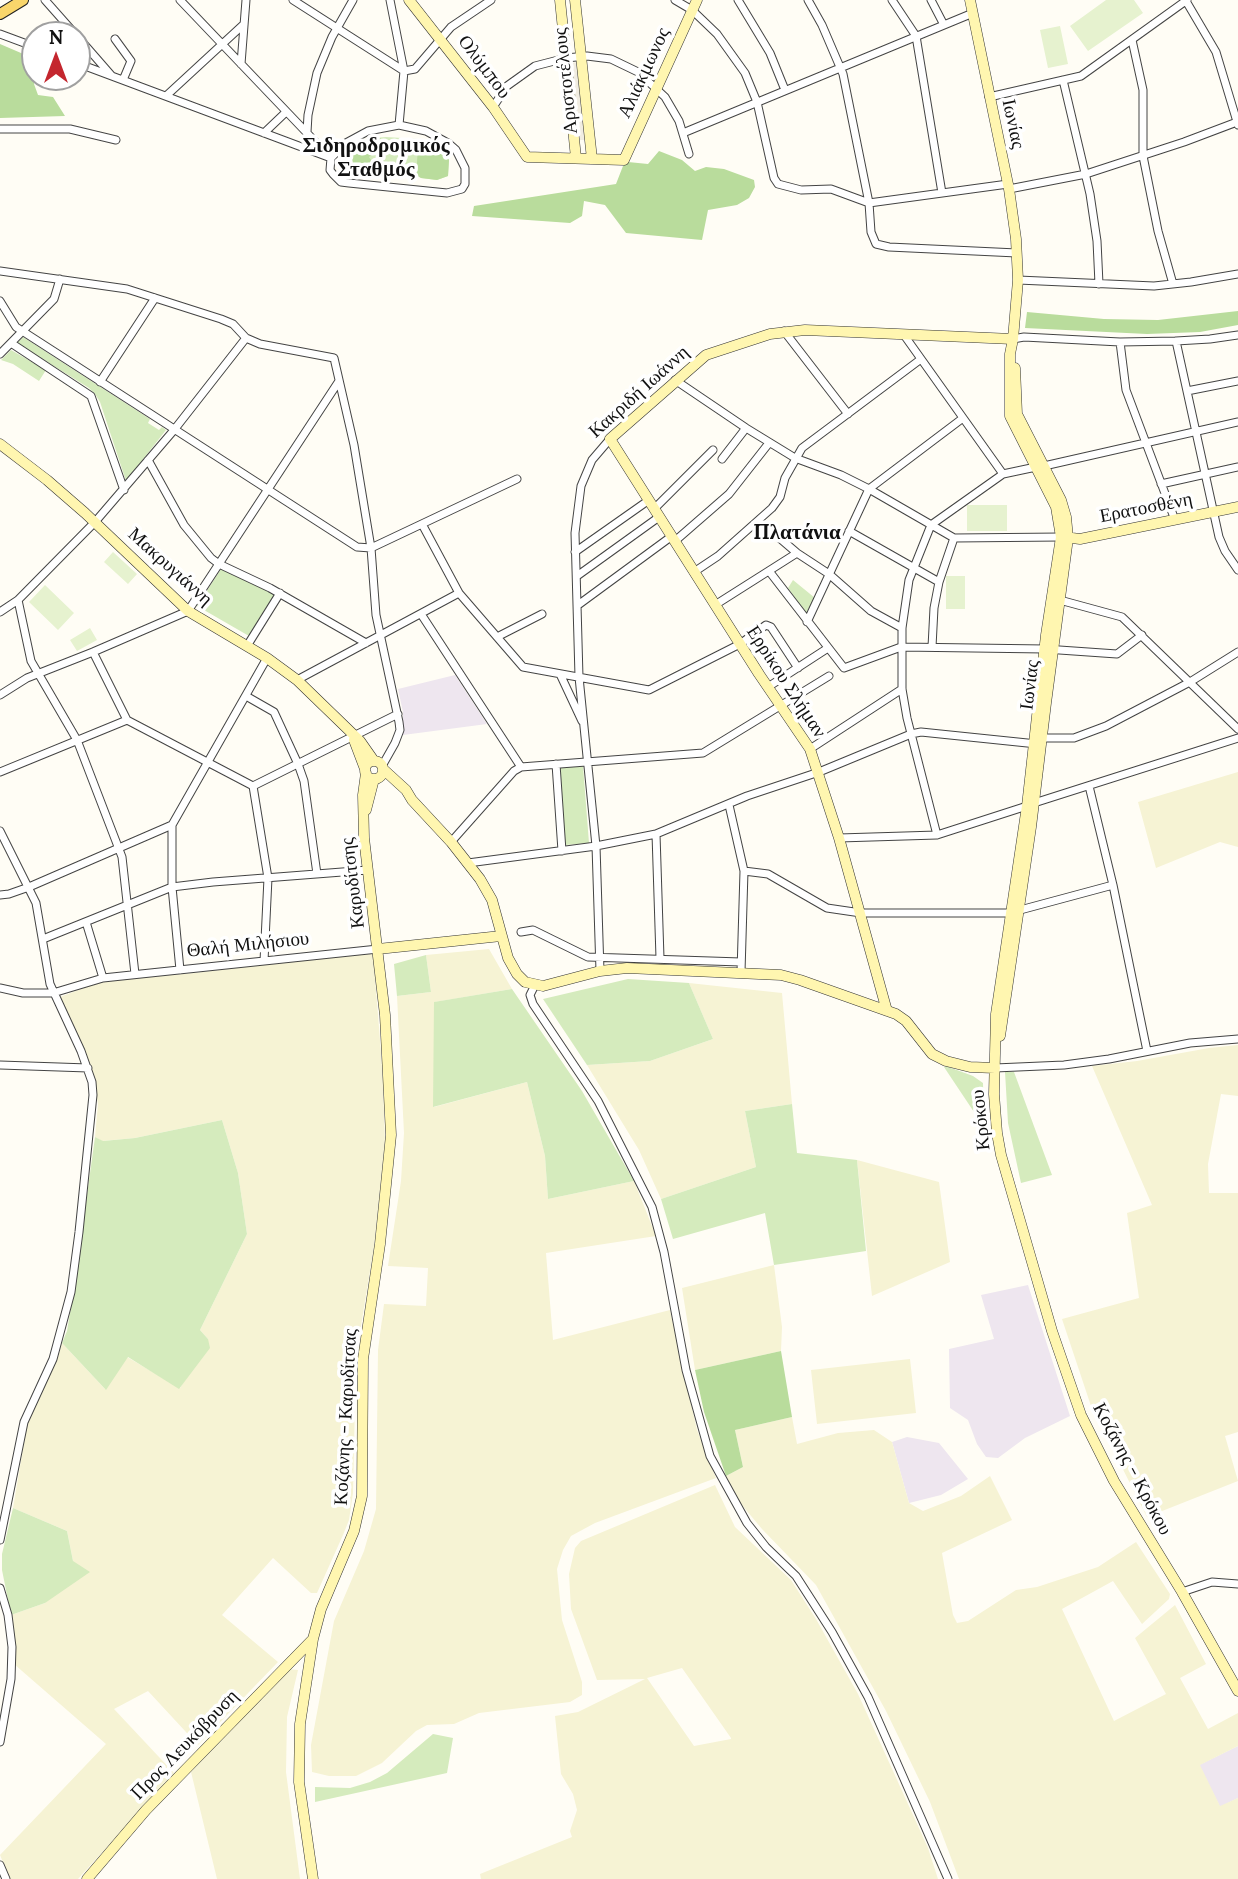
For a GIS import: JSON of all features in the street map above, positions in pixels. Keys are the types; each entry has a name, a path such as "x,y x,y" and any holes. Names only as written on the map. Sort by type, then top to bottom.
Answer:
{"main road":[{"path":"0,14 23,0"}],"street":[{"path":"45,0 63,21"},
{"path":"180,0 331,158"},
{"path":"241,64 246,0"},
{"path":"293,0 404,71 415,69 466,15 491,0"},
{"path":"306,149 306,132 317,74 337,27 353,0"},
{"path":"390,0 404,71 399,125"},
{"name":"Ολύμπου","path":"410,0 493,107 527,158 576,159"},
{"name":"Αριστοτέλους","path":"560,0 576,159"},
{"name":"Αριστοτέλους","path":"575,0 592,159"},
{"path":"675,0 695,5 736,58 757,102 774,178 778,184 787,188 831,189 869,203 1008,186 1086,174 1237,124 1216,52 1187,1 1091,71 989,97"},
{"path":"738,0 770,52 785,90"},
{"path":"808,0 841,67 869,203 871,232 876,244 1017,253"},
{"path":"892,0 916,37 942,193"},
{"path":"930,0 944,25"},
{"name":"Ιωνίας","path":"970,0 1008,186 1017,253 1018,283 1013,340 1017,414 1040,467 1064,508 1065,537 995,1068"},
{"name":"Αλιάκμωνος","path":"592,159 624,160 695,5"},
{"path":"683,133 973,13"},
{"path":"166,96 244,24"},
{"path":"0,34 21,42"},
{"path":"115,39 131,61 123,80"},
{"path":"1132,40 1143,90 1143,156 1158,231 1173,284"},
{"path":"91,52 113,76"},
{"path":"493,107 515,78 535,66 566,58 611,59 626,65 657,87 672,108 689,154"},
{"path":"91,68 331,158"},
{"path":"1063,80 1095,221 1099,284"},
{"path":"264,133 286,112"},
{"path":"399,125 426,131 456,150 465,168 465,184 462,189 447,193 349,183 341,181 330,170 331,158 344,144 362,133 399,125"},
{"path":"0,129 70,128 116,140"},
{"path":"576,159 592,159"},
{"path":"0,271 127,289 222,319 233,324 246,338 275,348 334,358 354,445 371,548 374,598 380,636 400,730 395,743 375,770"},
{"path":"1018,283 1132,286 1173,284 1238,274"},
{"path":"0,354 54,299 60,279"},
{"path":"100,382 155,298"},
{"path":"0,301 16,327 351,545 363,549 371,548 517,479"},
{"path":"784,331 848,414"},
{"name":"Κακριδή Ιωάννη","path":"600,971 596,846 579,677 575,552 576,508 581,485 592,460 610,439 706,355 784,331 1013,340"},
{"path":"904,335 1003,474"},
{"path":"1013,340 1024,337 1121,342 1176,341 1210,340 1238,335"},
{"path":"0,612 18,600 124,490 246,338"},
{"path":"1176,341 1221,544 1238,570"},
{"path":"1121,342 1126,390 1175,520"},
{"path":"10,343 91,396 124,490"},
{"path":"694,572 718,556 772,508 780,497 785,478 802,448 921,359"},
{"path":"675,380 795,458 869,489 954,538 1065,537"},
{"path":"0,695 27,678 188,611 339,381"},
{"path":"1187,391 1238,381"},
{"path":"807,622 869,489 963,418"},
{"path":"937,835 902,689 901,647 906,593 931,524 1003,474 1238,422"},
{"path":"723,459 746,428"},
{"name":"Ερρίκου Σλήμαν","path":"610,439 810,749 839,838 887,1011"},
{"path":"578,605 673,539 729,494 769,443"},
{"name":"Μακρυγιάννη","path":"0,444 95,522 188,611 267,658 297,680 353,736 375,770 412,800 468,863 490,896 508,958 517,974 525,982 535,985"},
{"path":"576,576 654,509 713,450"},
{"path":"148,460 188,531 219,564 280,593 366,643"},
{"path":"1161,484 1238,467"},
{"name":"Ερατοσθένη","path":"1065,537 1080,539 1238,507"},
{"path":"575,552 654,509"},
{"path":"422,524 458,593 523,667 649,690 740,644 766,625 798,667"},
{"path":"849,531 939,582"},
{"path":"776,535 829,574 871,611 902,628"},
{"path":"932,647 934,608 939,582 954,538"},
{"path":"715,605 797,553"},
{"path":"769,571 844,668 901,647 1049,649 1117,654 1142,635"},
{"path":"247,646 280,593"},
{"path":"297,680 458,593"},
{"path":"1056,599 1122,617 1238,729"},
{"path":"18,600 28,650 77,740 125,866 135,974"},
{"path":"421,614 521,767"},
{"path":"497,637 542,614"},
{"path":"768,687 828,648"},
{"path":"93,652 127,719 253,786"},
{"path":"468,863 596,846 656,834 911,734 921,732 1038,741 1074,738 1124,718 1238,652"},
{"path":"180,970 172,887 172,825 267,658"},
{"path":"560,674 584,727"},
{"path":"452,842 514,771 521,767 703,753 829,676"},
{"path":"810,749 902,689"},
{"path":"246,696 274,712 298,764 304,781 317,874"},
{"path":"253,786 398,714"},
{"path":"0,772 127,719"},
{"path":"839,838 937,835 1238,738"},
{"path":"556,764 562,851"},
{"name":"Καρυδίτσης","path":"375,770 364,814 378,948"},
{"path":"253,786 268,878 264,961"},
{"path":"1090,786 1147,1051"},
{"path":"729,805 744,871 741,967"},
{"path":"0,895 29,887 172,825"},
{"path":"0,831 39,912 53,992 88,1069 92,1082 93,1110 71,1292 53,1359 24,1422 0,1539"},
{"path":"656,834 660,958"},
{"path":"43,939 172,887 368,870"},
{"path":"744,871 768,874 827,908 860,913 1014,912 1113,885"},
{"path":"86,922 103,978"},
{"path":"521,932 533,930 589,957 660,958 741,967 800,980 887,1011 906,1021 932,1054 963,1066 995,1068 1064,1065 1190,1043 1238,1039"},
{"name":"Θαλή Μιλήσιου","path":"0,988 23,993 53,992 103,978 135,974 501,936"},
{"name":"Κοζάνης - Καρυδίτσας","path":"313,1879 299,1782 301,1709 313,1639 326,1595 354,1531 362,1496 363,1359 380,1244 391,1135 385,1015 378,948"},
{"path":"741,967 600,971 561,983 535,985 530,995 533,1004 598,1101 652,1207 664,1252 686,1370 710,1455 747,1522 796,1576 832,1632 868,1697 948,1879"},
{"path":"0,1065 88,1069"},
{"name":"Κρόκου","path":"995,1068 995,1120 1005,1168"},
{"name":"Κοζάνης - Κρόκου","path":"1005,1168 1052,1331 1081,1415 1114,1480 1238,1691"},
{"path":"1182,1592 1212,1582 1238,1584"},
{"path":"0,1588 8,1615 12,1647 9,1688 0,1742"},
{"name":"Προς Λευκόβρυση","path":"87,1879 146,1810 313,1639"},
{"path":"0,1865 6,1879"}],"shaded area":[{"path":"577,62 585,140 580,140 572,63"},
{"path":"455,675 487,724 403,735 403,712 398,689"},
{"path":"1238,772 1238,847 1220,842 1156,868 1138,802"},
{"path":"489,949 512,989 435,1002 434,1107 527,1082 545,1156 548,1199 634,1181 656,1236 546,1253 553,1340 670,1310 697,1430 716,1478 595,1523 571,1536 557,1569 562,1620 582,1682 582,1695 570,1702 479,1713 454,1724 427,1725 416,1731 382,1763 356,1776 329,1776 312,1772 311,1745 334,1621 364,1551 376,1509 378,1350 384,1304 426,1306 428,1268 388,1266 401,1181 404,1133 397,996 431,992 426,955"},
{"path":"373,952 383,1078 385,1144 374,1247 356,1356 353,1493 349,1520 317,1593 311,1593 273,1558 222,1615 278,1662 198,1745 148,1691 114,1709 174,1773 78,1879 10,1879 0,1855 106,1744 14,1664 11,1615 45,1603 73,1561 67,1531 13,1508 28,1419 62,1343 105,1389 127,1357 180,1388 208,1339 200,1330 247,1234 238,1173 222,1120 135,1138 102,1141 95,1137 98,1104 91,1066 60,997 102,981"},
{"path":"689,983 782,993 792,1104 745,1111 756,1167 661,1199 639,1150 587,1065 650,1061 713,1039"},
{"path":"1238,1045 1238,1096 1221,1094 1208,1164 1209,1193 1238,1193 1238,1432 1225,1436 1238,1481 1147,1517 1091,1406 1062,1319 1139,1298 1127,1213 1152,1205 1092,1066"},
{"path":"857,1160 939,1182 950,1262 872,1296"},
{"path":"774,1265 782,1327 781,1351 695,1370 682,1288"},
{"path":"1028,1285 1070,1416 1025,1438 998,1458 986,1457 977,1444 968,1420 950,1408 949,1349 994,1339 981,1295"},
{"path":"910,1359 916,1413 817,1424 811,1370"},
{"path":"792,1417 797,1444 838,1433 874,1430 892,1442 909,1503 923,1511 961,1496 990,1476 1012,1520 942,1553 953,1615 957,1623 968,1621 1016,1590 1037,1587 1098,1567 1136,1542 1170,1594 1169,1599 1142,1624 1113,1581 1062,1609 1114,1721 1166,1694 1135,1638 1175,1605 1206,1664 1180,1678 1208,1729 1238,1713 1238,1746 1200,1765 1220,1806 1238,1798 1238,1879 959,1879 930,1802 886,1711 816,1585 741,1504 726,1476 743,1467 735,1430"},
{"path":"907,1437 939,1443 968,1479 941,1495 909,1503 892,1442"},
{"path":"715,1485 735,1527 791,1580 816,1619 858,1694 928,1848 938,1879 481,1879 480,1874 572,1837 570,1831 577,1810 573,1794 561,1774 555,1716 578,1712 645,1679 597,1680 571,1609 569,1574 575,1548 581,1541","holes":["682,1668 731,1738 694,1746 647,1678"]},
{"path":"289,1669 298,1670 287,1717 286,1772 300,1879 217,1879 191,1772"},
{"path":"1238,1746 1238,1798 1220,1807 1199,1765"}],"green space":[{"path":"1106,0 1134,0 1143,13 1088,51 1070,26"},
{"path":"1060,26 1068,64 1048,68 1040,30"},
{"path":"0,44 21,53 21,91 37,91 38,95 53,97 65,116 0,118"},
{"path":"374,138 418,139 437,148 449,160 448,176 437,180 383,172 358,174 348,167 348,155 358,145"},
{"path":"374,138 383,141 383,145 369,157 375,170 372,174 352,172 348,167 348,155 358,145"},
{"path":"423,141 446,155 449,160 448,176 437,180 421,178 414,173 418,145"},
{"path":"659,151 682,160 695,171 706,167 724,169 754,180 755,187 749,198 737,205 708,210 702,240 626,233 605,205 584,201 582,216 570,223 472,216 474,206 616,184 623,166 628,162 648,164"},
{"path":"1238,311 1238,325 1200,332 1147,334 1025,328 1027,312 1104,319 1158,320"},
{"path":"23,337 150,419 148,423 159,430 162,427 166,430 126,481 95,394 17,343"},
{"path":"11,350 46,370 39,381 13,364 1,360"},
{"path":"967,505 1007,505 1007,531 967,531"},
{"path":"113,552 137,574 128,584 104,562"},
{"path":"221,569 275,594 249,636 197,606"},
{"path":"946,576 965,576 965,609 946,609"},
{"path":"793,580 815,598 806,613 788,588"},
{"path":"45,585 74,613 58,630 29,602"},
{"path":"90,628 97,640 77,651 70,640"},
{"path":"583,766 589,843 565,845 559,767"},
{"path":"426,955 431,992 397,996 394,964"},
{"path":"628,979 689,983 713,1039 650,1061 587,1065 543,999"},
{"path":"512,989 582,1091 634,1181 548,1199 545,1156 527,1082 433,1107 434,1002"},
{"path":"944,1067 973,1076 983,1083 984,1127"},
{"path":"1005,1072 1014,1072 1052,1175 1021,1183 1008,1123"},
{"path":"792,1104 797,1153 857,1160 866,1251 774,1265 765,1213 673,1239 661,1199 756,1167 745,1111"},
{"path":"222,1120 238,1173 247,1234 200,1330 208,1339 210,1348 179,1389 128,1357 106,1390 62,1343 67,1331 74,1289 95,1137 103,1141 135,1138"},
{"path":"781,1351 792,1417 735,1430 743,1467 726,1476 704,1412 695,1370"},
{"path":"13,1508 67,1531 73,1561 90,1572 45,1603 11,1615 2,1570 2,1554"},
{"path":"433,1734 453,1738 447,1773 315,1802 315,1787 350,1788 370,1782 387,1773"}],"district":[{"name":"Σιδηροδρομικός Σταθμός","path":"376,158"},
{"name":"Πλατάνια","path":"797,533"}]}
